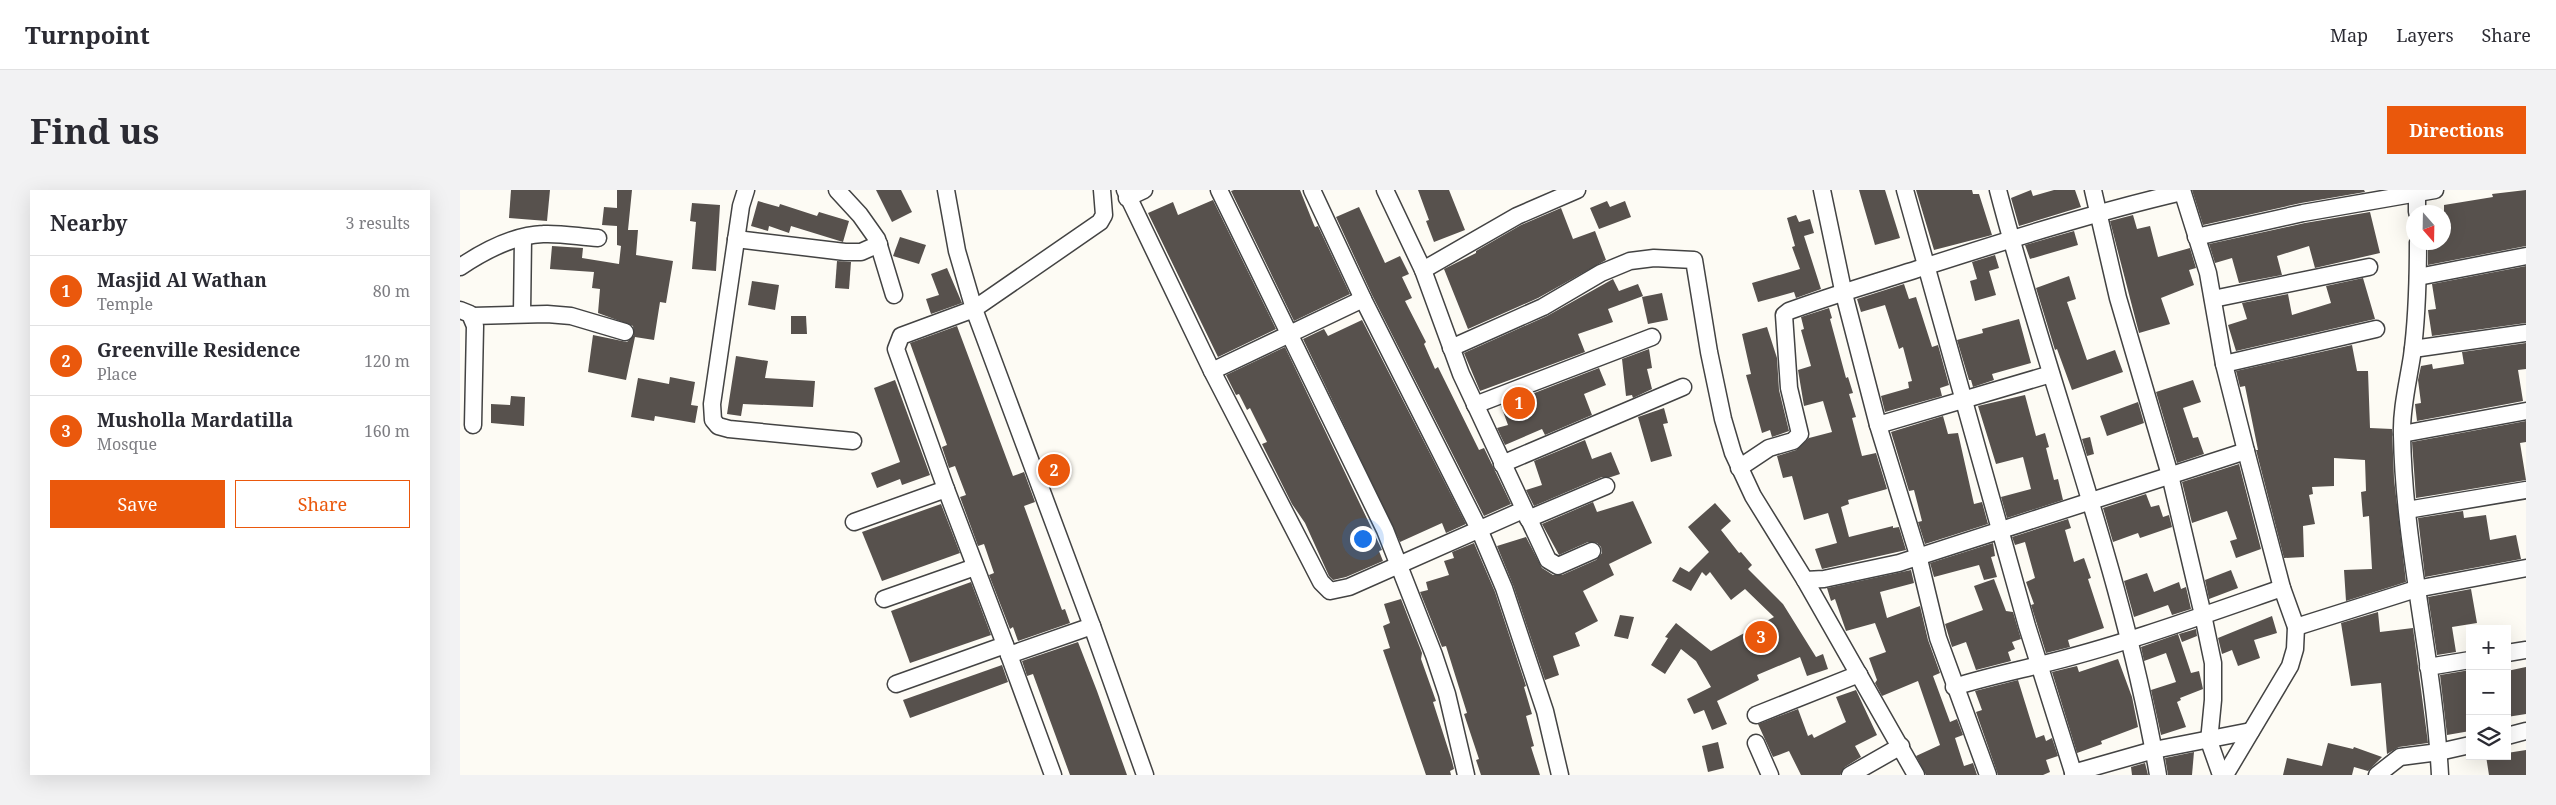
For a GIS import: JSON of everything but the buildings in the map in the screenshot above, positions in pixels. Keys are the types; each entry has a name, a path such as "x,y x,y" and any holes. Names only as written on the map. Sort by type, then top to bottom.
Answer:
{"street":[{"path":"746,190 736,239 712,404 713,420 718,426 729,429 852,440"},
{"path":"837,190 871,228 879,244 894,295"},
{"path":"946,190 957,251 974,309 1092,626 1145,775"},
{"path":"1052,775 896,349 901,336 974,309 1100,222 1104,215 1102,190"},
{"path":"1144,190 1126,194 1212,371 1320,582 1330,591 1341,589 1479,529 1526,515 1606,486"},
{"path":"1219,190 1386,530 1447,694 1466,775"},
{"path":"1312,190 1363,299 1479,529 1504,588 1545,711 1560,775"},
{"path":"1385,190 1424,270 1451,348 1475,405 1526,515 1552,565 1563,564 1592,551"},
{"path":"1424,270 1517,216 1577,190"},
{"path":"1822,190 1843,290 1878,425 1918,555 1938,638 1954,687 1988,775"},
{"path":"1905,190 1925,267 2039,665 2074,774 2154,750 2209,741 2251,731"},
{"path":"1998,190 2010,238 2090,500 2129,638 2158,775"},
{"path":"2093,190 2118,298 2170,475 2204,615 2213,663 2213,700 2209,741 2221,775"},
{"path":"2196,237 2303,213 2417,191 2435,190"},
{"path":"1739,468 1769,448 1793,441 1800,434 1789,388 1784,315 1790,311 1843,290 1925,267 2010,238 2182,191 2208,273 2224,364 2282,588 2296,626 2295,649 2290,666 2225,775"},
{"path":"2417,191 2417,205"},
{"path":"460,267 479,255 512,240 542,234 598,238"},
{"path":"522,314 523,238"},
{"path":"736,239 845,252 861,252 879,244"},
{"path":"2418,250 2413,348 2402,434 2416,589 2439,752 2440,775"},
{"path":"2418,277 2526,256"},
{"path":"1451,348 1543,307 1601,273 1630,261 1654,258 1694,260 1722,419 1739,468 1754,496 1806,580 1916,775"},
{"path":"2213,300 2369,266"},
{"path":"1212,371 1291,335 1363,299"},
{"path":"466,313 572,316 625,332"},
{"path":"466,313 475,326 473,425"},
{"path":"2224,364 2376,329"},
{"path":"2413,348 2526,333"},
{"path":"1475,405 1652,337"},
{"path":"1878,425 2051,374"},
{"path":"1502,464 1683,387"},
{"path":"2402,434 2526,412"},
{"path":"1806,580 1824,579 1882,567 2246,451"},
{"path":"854,522 946,489"},
{"path":"2408,510 2526,490"},
{"path":"884,599 975,567"},
{"path":"2296,626 2416,589 2526,568"},
{"path":"1954,687 2001,672 2039,665 2129,638 2282,588"},
{"path":"896,684 1092,626"},
{"path":"2511,652 2526,650"},
{"path":"2428,667 2466,661"},
{"path":"1756,715 1859,674"},
{"path":"2511,735 2526,731"},
{"path":"1756,742 1770,775"},
{"path":"1850,775 1901,746"},
{"path":"2377,775 2400,757 2439,752 2466,746"}],"place":[{"name":"Masjid Al Wathan","path":"1519,403"},
{"name":"Greenville Residence","path":"1054,470"},
{"name":"Musholla Mardatilla","path":"1761,637"}]}
